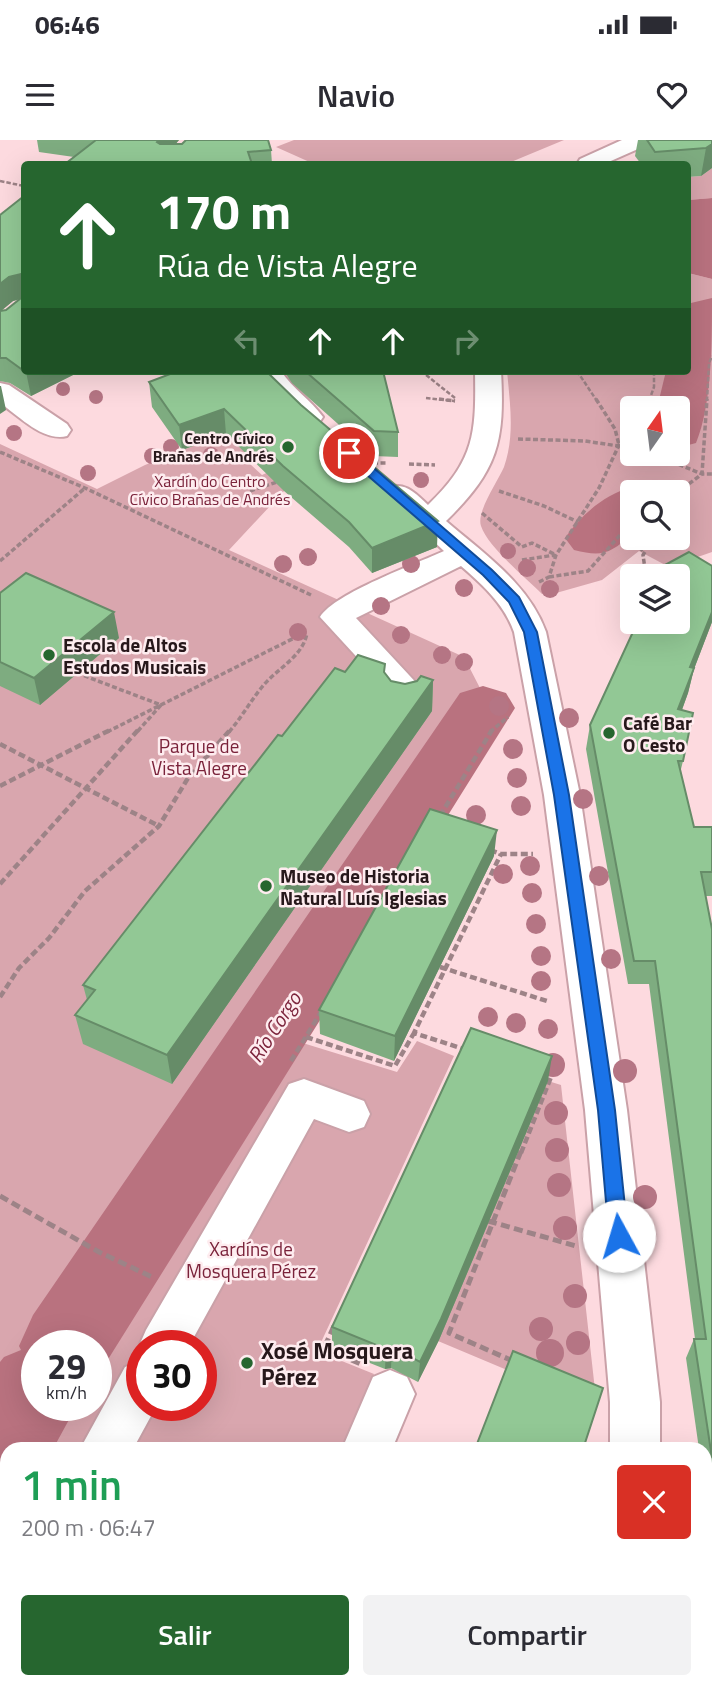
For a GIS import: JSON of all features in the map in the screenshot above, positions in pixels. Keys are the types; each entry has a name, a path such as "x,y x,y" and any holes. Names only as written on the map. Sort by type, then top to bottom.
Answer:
{"street":[{"path":"594,161 639,140"},
{"path":"271,375 280,390 332,438"},
{"path":"433,506 479,463 488,441 488,375"},
{"path":"0,391 57,430"},
{"path":"392,471 433,506 466,552 507,592 524,615 530,632 546,702 606,1110 635,1402 635,1442"},
{"path":"403,702 405,689 336,617 352,606 411,585 466,552"},
{"path":"172,1330 304,1097 349,1114"},
{"path":"370,1442 390,1394"},
{"path":"109,1442 126,1412"}],"path":[{"path":"0,181 21,185"},
{"path":"690,483 702,474 709,363 712,356"},
{"path":"426,375 459,401 426,398"},
{"path":"549,577 556,555 599,488 619,445 615,429 580,375"},
{"path":"651,396 653,375"},
{"path":"507,439 619,445"},
{"path":"0,452 85,488 315,597 336,617 0,786"},
{"path":"686,466 702,474 712,474"},
{"path":"392,471 438,467"},
{"path":"250,491 265,488 288,477"},
{"path":"488,487 544,506 578,522"},
{"path":"0,561 85,488"},
{"path":"487,518 522,547 532,542 556,555"},
{"path":"529,587 549,577 588,571 620,535"},
{"path":"515,562 556,555"},
{"path":"0,997 19,968 49,938 85,891 137,848 159,825 188,778 245,714 262,687 305,645 307,632"},
{"path":"78,673 161,705"},
{"path":"0,884 161,705"},
{"path":"437,820 493,727 514,713"},
{"path":"0,744 159,825"},
{"path":"488,849 502,853 537,855"},
{"path":"306,1037 395,1066 414,1033 443,968 502,853"},
{"path":"443,968 558,1004"},
{"path":"285,1072 327,1002"},
{"path":"414,1033 476,1053"},
{"path":"459,1059 464,1049"},
{"path":"538,1073 558,1080"},
{"path":"522,1365 449,1333 491,1221 551,1077"},
{"path":"1,1199 148,1275"},
{"path":"491,1221 580,1247"},
{"path":"335,1323 324,1348 393,1377 390,1394"}],"green space":[{"path":"294,140 564,140 513,161 307,161 276,147"},
{"path":"712,168 712,198 691,200 691,177 701,176"},
{"path":"691,274 712,279 712,552 678,564 663,564 639,551 602,580 549,595 542,594 499,553 481,526 482,513 504,467 510,443 507,375 691,375"},
{"name":"Parque de Vista Alegre","path":"228,432 249,450 239,454 262,475 295,460 285,490 229,550 464,657 481,690 333,914 46,1330 21,1330 21,1366 0,1396 0,444 97,489 145,465"},
{"name":"Xardíns de Mosquera Pérez","path":"280,1036 397,1072 417,1041 454,1056 317,1351 374,1374 347,1442 14,1442 27,1421 112,1421 112,1330 87,1330"},
{"path":"548,1081 561,1085 597,1408 438,1341"}],"shaded area":[{"path":"712,198 712,279 691,274 691,200"}],"building":[{"path":"96,140 159,140 157,142 160,144 182,144 186,140 268,140 271,150 248,152 251,161 69,161"},
{"path":"647,140 712,140 712,144 706,148 655,152"},
{"path":"21,198 21,274 9,277 0,284 0,215"},
{"path":"21,298 21,369 6,358 0,358 0,311 6,310"},
{"path":"167,375 270,375 301,405 438,521 372,548 349,522 283,466 224,409 179,425 149,382"},
{"path":"310,375 384,375 398,432 374,431"},
{"path":"689,552 712,566 712,612 690,667 694,668 678,709 693,713 683,761 678,761 694,827 712,827 712,872 701,872 712,929 712,1442 710,1442 694,1339 706,1339 655,961 634,961 590,725 632,634 690,634 690,564 667,564"},
{"path":"26,573 114,612 34,678 0,662 0,593"},
{"name":"Museo de Historia Natural Luís Iglesias","path":"358,655 385,664 384,672 391,681 405,684 417,681 421,676 433,680 167,1055 75,1015 95,990 83,985 278,735 282,736 335,668 345,672"},
{"path":"430,809 497,830 395,1036 319,1010"},
{"path":"471,1028 552,1056 441,1319 420,1362 392,1347 386,1349 332,1327"},
{"path":"513,1351 603,1388 585,1442 478,1442"}],"waterway":[{"name":"Río Corgo","path":"691,372 702,325 708,313 712,312"},
{"name":"Río Corgo","path":"685,396 690,375"},
{"name":"Río Corgo","path":"594,538 620,515"},
{"name":"Río Corgo","path":"75,1330 483,708"},
{"name":"Río Corgo","path":"2,1442 21,1413"}],"place":[{"name":"Centro Cívico Brañas de Andrés","path":"288,447"},
{"name":"Escola de Altos Estudos Musicais","path":"49,655"},
{"name":"Café Bar O Cesto","path":"609,733"},
{"name":"Museo de Historia Natural Luís Iglesias","path":"266,886"},
{"name":"Xosé Mosquera Pérez","path":"247,1363"}],"route":[{"path":"349,453 488,572 514,600 524,615 530,632 546,702 562,795 606,1110 619,1236"}],"park label":[{"name":"Xardín do Centro Cívico Brañas de Andrés","path":"210,490"}]}
